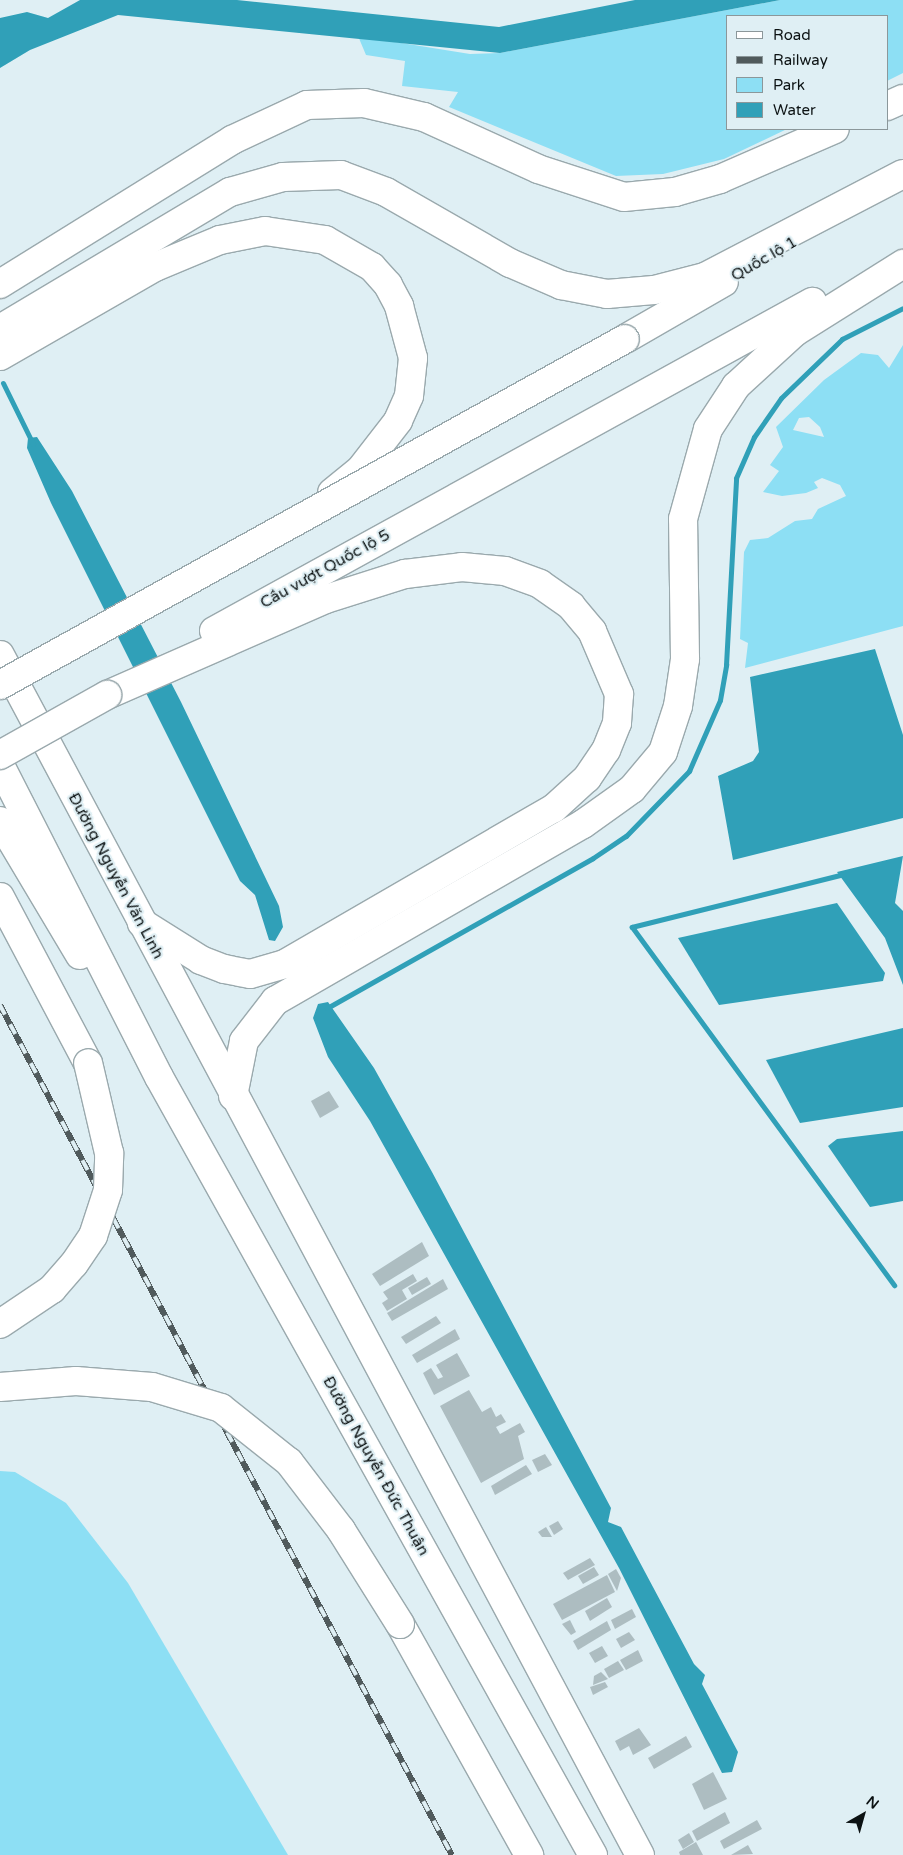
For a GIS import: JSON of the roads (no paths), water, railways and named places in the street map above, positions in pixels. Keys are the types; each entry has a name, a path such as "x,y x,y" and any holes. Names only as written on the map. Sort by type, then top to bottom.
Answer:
{"main road":[{"path":"888,106 903,98"},
{"path":"0,284 232,140 308,105 364,103 424,117 538,169 624,197 675,192 720,179 833,130"},
{"path":"2,323 230,192 283,177 341,175 386,192 510,263 561,285 607,294 654,290 705,277 903,174"},
{"name":"Quốc lộ 1","path":"183,584 625,338 903,179"},
{"path":"0,356 155,267 239,234 285,231 325,240 372,267 388,285 399,306 413,358 409,396 384,443 332,493 183,584 0,685"},
{"name":"Cầu vượt Quốc lộ 5","path":"0,755 211,632 903,253"},
{"path":"640,1855 233,1096 244,1040 270,1004 584,824 632,789 657,759 680,696 685,658 683,519 708,428 736,386 794,332 903,264"},
{"path":"107,694 326,599 405,574 462,567 505,572 540,584 571,606 603,651 619,694 617,724 606,750 587,778 520,832 285,964 260,973 241,973 200,960 141,922"},
{"name":"Đường Nguyễn Văn Linh","path":"0,656 233,1096"},
{"path":"0,765 159,1078"},
{"path":"0,821 38,890 159,1078"},
{"path":"0,897 88,1062 109,1153 108,1190 93,1236 74,1264 52,1289 0,1324"},
{"name":"Đường Nguyễn Đức Thuận","path":"159,1078 593,1855"},
{"path":"0,1387 76,1381 152,1387 221,1408 288,1462 341,1530 400,1624 529,1855"}],"water":[{"path":"80,0 237,0 499,27 635,0 780,0 500,53 118,15 30,50 0,68 0,18 27,12 48,18"},
{"path":"37,437 72,491 181,702 279,906 283,927 275,941 269,940 255,895 240,881 51,503 27,448 28,438"},
{"path":"875,649 903,735 903,818 733,860 718,776 753,761 759,752 750,677"},
{"path":"903,856 895,903 903,911 903,985 885,938 837,872"},
{"path":"837,903 885,973 883,981 719,1005 678,938"},
{"path":"328,1002 374,1068 432,1172 611,1508 608,1522 621,1527 694,1664 705,1675 702,1684 738,1752 732,1772 722,1773 619,1568 370,1121 328,1057 313,1018 318,1004"},
{"path":"903,1028 903,1107 800,1123 766,1060"},
{"path":"903,1131 903,1201 870,1207 828,1146 837,1139"}],"waterway":[{"path":"327,1008 593,858 626,836 689,771 720,700 726,665 736,478 754,437 781,398 842,339 903,308"},
{"path":"3,383 33,444"},
{"path":"844,874 632,927 894,1285"}],"railway":[{"path":"0,1005 452,1855"}]}
